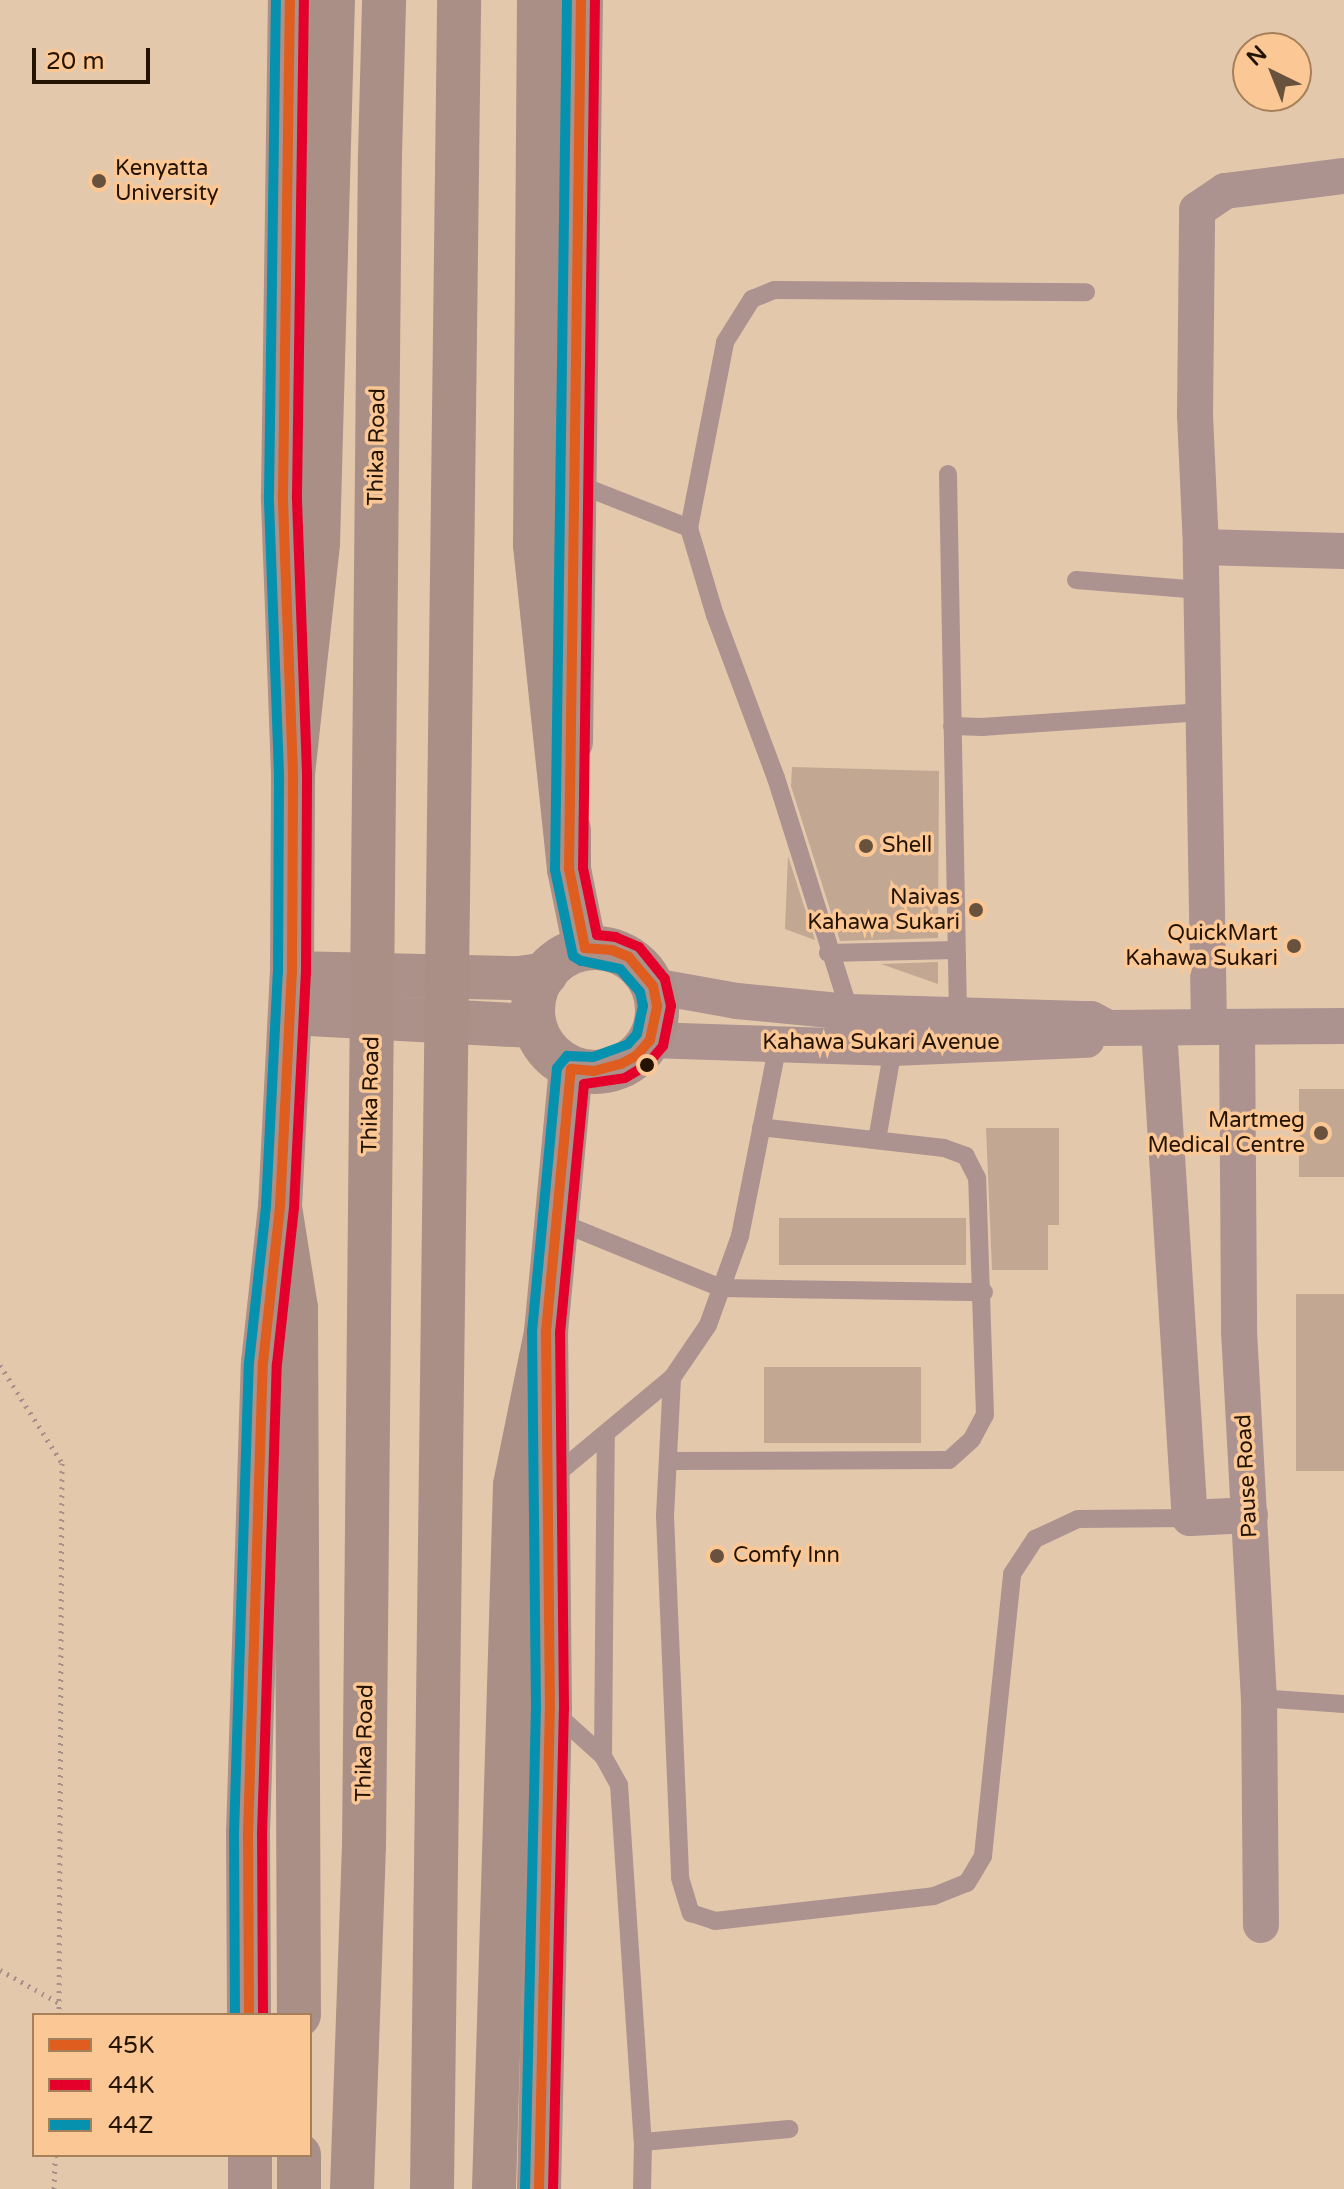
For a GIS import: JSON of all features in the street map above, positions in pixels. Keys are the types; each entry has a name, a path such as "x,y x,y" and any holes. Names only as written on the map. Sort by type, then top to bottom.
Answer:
{"highway":[{"path":"293,774 318,543 333,0"},
{"name":"Thika Road","path":"352,2189 364,1846 384,0"},
{"path":"432,2189 459,0"},
{"path":"539,0 535,545 569,869"},
{"path":"280,1207 291,1264 297,1351 299,2013"},
{"path":"494,2189 515,1485 546,1332"},
{"path":"299,2157 299,2189"}],"main road":[{"path":"249,2013 248,1834 263,1363 280,1207 292,993 293,774 283,495 290,0"},
{"path":"581,0 569,869 585,948"},
{"path":"585,948 612,950 629,957 653,986 657,1006 650,1040 621,1064 594,1071 571,1069 545,1049 534,1026 532,1007 546,974 559,961 585,948"},
{"path":"292,993 546,974"},
{"path":"292,993 534,1026"},
{"path":"539,2189 550,1709 550,1479 546,1332 571,1069"},
{"path":"250,2157 250,2189"}],"street":[{"name":"Pause Road","path":"1261,1925 1259,1698 1223,1026 1202,712 1201,547 1195,416 1197,210 1225,191 1344,176"},
{"path":"1201,547 1344,551"},
{"name":"Kahawa Sukari Avenue","path":"653,986 737,1001 850,1012 1091,1019 1108,1028 1344,1026"},
{"name":"Kahawa Sukari Avenue","path":"650,1040 893,1048 1095,1040 1108,1028"},
{"path":"1159,1029 1190,1518 1250,1515"}],"lane":[{"path":"850,1012 828,953 776,778 715,615 689,528 725,342 752,299 774,290 1086,292"},
{"path":"948,474 958,1014"},
{"path":"575,482 689,528"},
{"path":"1076,580 1201,590"},
{"path":"952,726 982,727 1202,712"},
{"path":"828,953 956,950"},
{"path":"550,1479 672,1378 708,1325 740,1236 778,1044"},
{"path":"877,1140 893,1048"},
{"path":"668,1461 949,1460 972,1439 985,1415 984,1292 977,1178 966,1156 944,1148 761,1127"},
{"path":"557,1221 721,1288 984,1292"},
{"path":"672,1378 665,1516 680,1878 691,1913 715,1921 934,1896 967,1883 983,1856 1012,1574 1035,1539 1078,1519 1190,1518"},
{"path":"603,1756 606,1433"},
{"path":"1259,1698 1344,1704"},
{"path":"550,1709 603,1756 619,1785 643,2142 642,2189"},
{"path":"643,2142 789,2129"}],"path":[{"path":"0,1365 62,1463 59,2013"},
{"path":"0,1970 60,2004"},
{"path":"54,2189 55,2157"}],"building":[{"path":"792,767 939,771 938,938 840,941 791,786"},
{"path":"788,856 815,940 785,929"},
{"path":"938,962 938,984 881,964"},
{"name":"Martmeg Medical Centre","path":"1299,1089 1344,1089 1344,1177 1299,1177"},
{"path":"986,1128 1059,1128 1059,1225 1048,1225 1048,1270 992,1270"},
{"path":"779,1218 966,1218 966,1265 779,1265"},
{"path":"1296,1294 1344,1294 1344,1471 1296,1471"},
{"path":"764,1367 921,1367 921,1443 764,1443"}],"transit line":[{"name":"44Z","path":"235,2013 234,1834 249,1363 266,1206 278,973 279,774 269,495 276,0"},
{"name":"45K","path":"249,2013 248,1834 263,1363 280,1207 292,973 293,774 283,495 290,0"},
{"name":"44K","path":"263,2013 262,1834 277,1364 294,1208 306,973 307,773 297,495 304,0"},
{"name":"44Z","path":"525,2189 536,1709 532,1332 557,1068 567,1056 593,1057 628,1044 637,1034 643,1006 640,992 620,969 581,961 573,956 555,870 567,0"},
{"name":"45K","path":"539,2189 550,1709 546,1332 571,1069 594,1071 621,1064 637,1055 650,1040 657,1006 653,986 629,957 612,950 585,948 569,869 581,0"},
{"name":"44K","path":"553,2189 564,1709 560,1333 584,1084 625,1078 647,1065 663,1046 671,1006 665,979 639,947 616,937 597,935 583,868 595,0"}],"place":[{"name":"Kenyatta University","path":"99,181"},
{"name":"Shell","path":"866,846"},
{"name":"Naivas Kahawa Sukari","path":"976,910"},
{"name":"QuickMart Kahawa Sukari","path":"1294,946"},
{"name":"Martmeg Medical Centre","path":"1321,1133"},
{"name":"Comfy Inn","path":"717,1556"}]}
